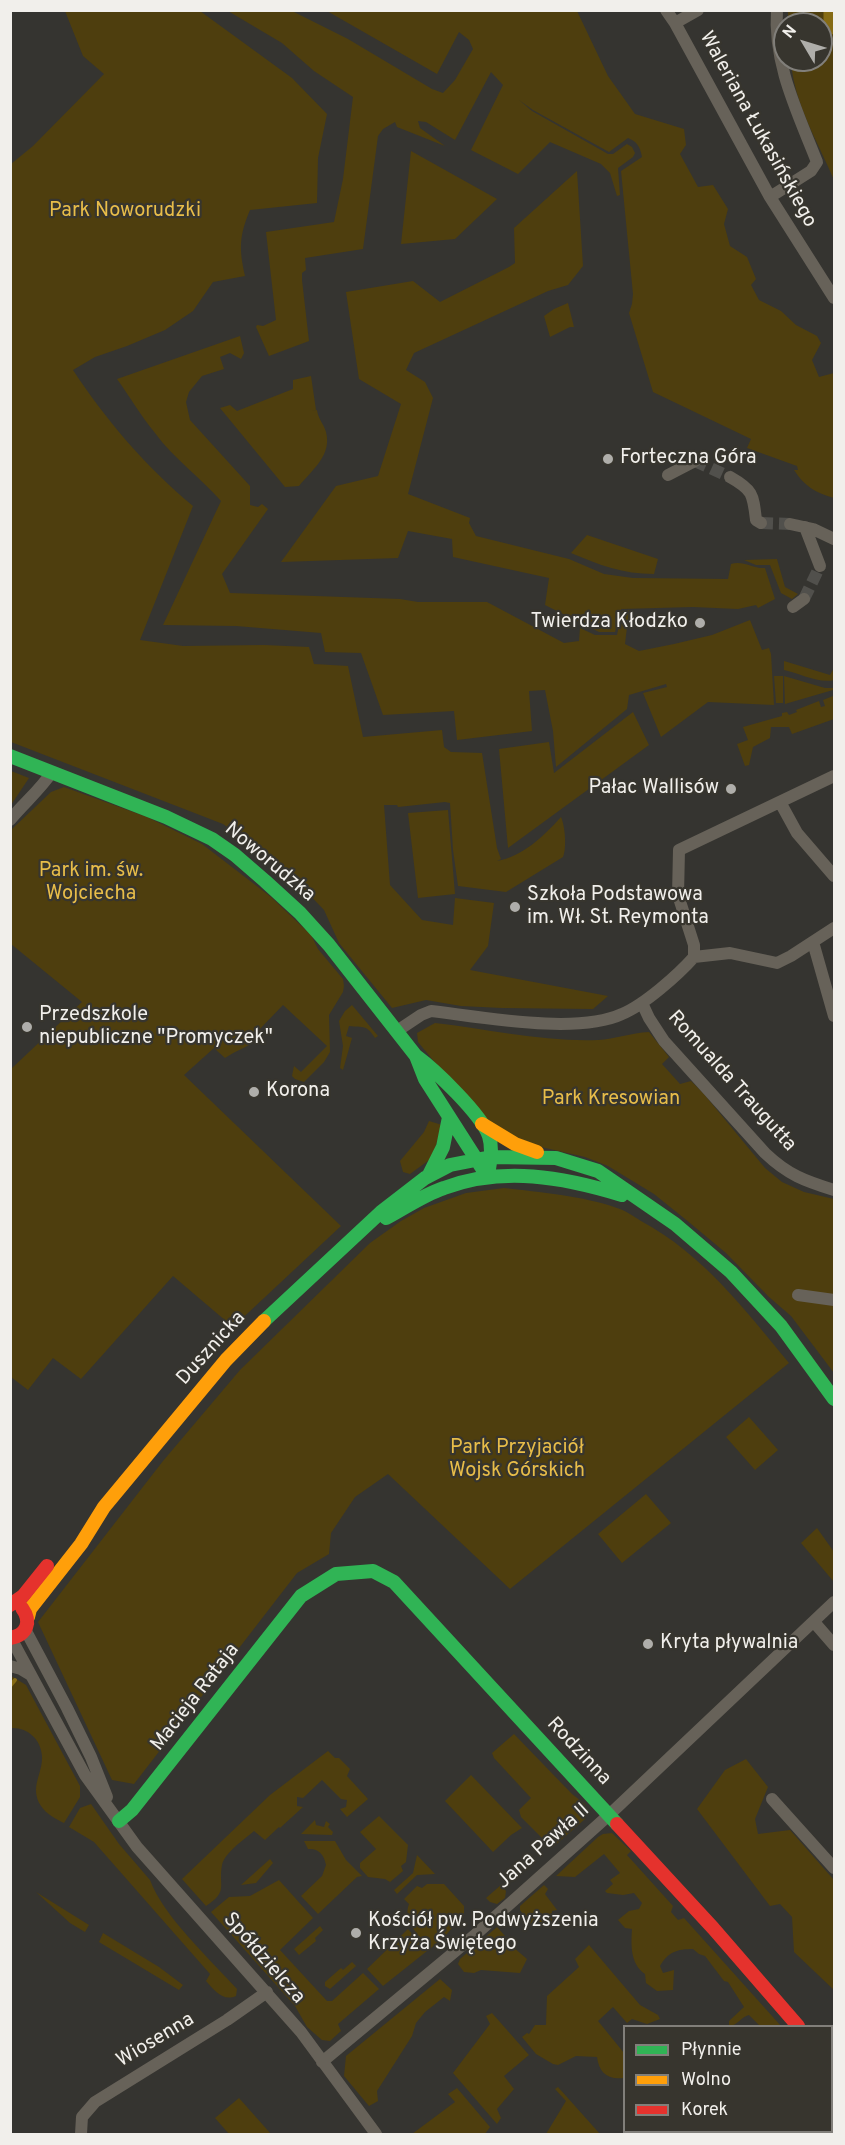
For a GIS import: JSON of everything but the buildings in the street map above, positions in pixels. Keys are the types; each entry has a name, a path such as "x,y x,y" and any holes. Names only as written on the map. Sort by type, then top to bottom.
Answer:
{"street":[{"name":"Waleriana Łukasińskiego","path":"666,10 675,22 770,197 834,298"},
{"path":"675,22 698,10"},
{"path":"770,197 811,171 817,162 787,88 780,50 777,10"},
{"path":"668,475 695,461"},
{"path":"730,477 748,488 753,499 756,520 761,523"},
{"path":"790,524 805,527 834,539"},
{"path":"805,527 820,566"},
{"path":"794,607 804,599"},
{"name":"Noworudzka","path":"10,756 166,817 212,839 235,855 315,929 416,1056 425,1079 449,1117 485,1159"},
{"path":"10,820 42,787 52,772"},
{"path":"694,957 694,945 678,895 679,850 834,776"},
{"path":"780,802 796,833 834,876"},
{"path":"397,1031 413,1019 431,1011 545,1023 585,1023 623,1014 642,1003 694,957 730,953 777,963 834,928"},
{"path":"813,942 834,1017"},
{"name":"Romualda Traugutta","path":"642,1003 648,1018 664,1041 765,1153 795,1177 834,1190"},
{"name":"Noworudzka","path":"416,1056 436,1071 481,1123 489,1137 485,1159 487,1176"},
{"path":"429,1175 447,1139 449,1117"},
{"path":"481,1123 515,1144 598,1171 689,1235 747,1287 781,1326 834,1399"},
{"name":"Dusznicka","path":"28,1617 30,1609 81,1544 104,1507 226,1360 267,1318 398,1198 429,1175 450,1165 485,1159 556,1158"},
{"name":"Dusznicka","path":"363,1230 442,1188 467,1179 487,1176 526,1175 561,1178 581,1182 644,1203"},
{"path":"798,1295 834,1300"},
{"name":"Dusznicka","path":"10,1605 23,1596 72,1536 104,1507"},
{"name":"Rodzinna","path":"302,1596 336,1574 373,1571 394,1582 609,1815 797,2025"},
{"name":"Macieja Rataja","path":"117,1818 132,1810 302,1596"},
{"name":"Jana Pawła II","path":"322,2062 476,1934 609,1815 834,1602"},
{"path":"10,1605 23,1609 29,1622 22,1635 11,1638"},
{"path":"814,1622 834,1646"},
{"name":"Spółdzielcza","path":"26,1631 91,1757 117,1818"},
{"name":"Spółdzielcza","path":"11,1638 85,1775 137,1847 301,2032 376,2134"},
{"path":"10,1666 21,1668 31,1675"},
{"path":"772,1799 834,1868"},
{"name":"Wiosenna","path":"81,2134 82,2117 95,2102 227,2020 267,1992"}],"green space":[{"name":"Park Noworudzki","path":"65,11 200,11 292,78 327,114 318,158 317,203 250,210 241,243 245,276 213,282 193,311 165,330 95,357 73,370 128,442 159,476 193,506 140,640 183,646 309,647 314,664 348,666 363,737 442,730 444,747 451,752 482,753 497,848 501,859 497,861 524,850 561,817 565,837 563,857 506,892 458,886 450,803 398,807 397,805 384,805 390,885 422,920 453,925 455,898 494,903 488,946 470,970 608,996 593,1009 461,1006 426,1000 392,1008 339,943 324,910 279,863 223,824 11,742 11,164 33,146 104,74 83,56"},
{"path":"228,11 292,11 348,39 432,89 443,93 455,80 473,49 469,40 459,32 437,74 327,11 577,11 608,76 635,114 684,129 686,145 680,154 698,187 713,185 728,209 724,224 730,246 747,257 756,279 751,285 759,300 781,311 796,325 817,336 821,343 812,360 819,377 834,373 834,498 806,485 794,470 798,470 797,466 747,448 751,439 653,392 629,313 633,294 621,171 642,157 639,147 628,138 609,152 519,100 532,111 608,154 613,154 627,144 635,153 618,168 620,195 617,196 610,173 601,164 550,142 518,174 471,150 503,85 491,72 455,140 426,122 418,121 420,128 445,146 397,127 395,122 383,129 378,136 363,249 305,258 306,270 302,273 302,280 309,341 269,356 256,327 276,320 266,232 334,222 343,179 353,97 314,71 282,43"},
{"path":"834,11 834,180 801,106 793,72 833,72 833,12 788,12"},
{"path":"411,151 497,199 455,239 401,244"},
{"path":"577,171 583,266 568,285 548,291 414,353 406,370 425,382 433,398 408,494 470,518 469,523 476,536 569,559 604,574 633,578 728,579 731,564 740,563 765,568 775,599 758,608 756,605 738,609 693,607 621,609 615,632 599,632 545,605 549,578 453,557 452,539 408,531 398,558 281,562 336,486 378,476 401,404 359,379 346,292 413,281 440,302 509,267 515,263 514,228"},
{"path":"568,303 574,327 550,337 544,316"},
{"path":"240,336 244,353 241,359 230,353 220,357 224,369 202,376 189,392 186,402 190,420 250,486 250,505 258,507 262,504 268,509 222,574 230,593 400,599 418,602 487,602 564,643 579,641 580,628 595,635 617,635 622,611 629,610 625,644 639,651 712,635 750,620 762,650 769,648 771,654 774,705 708,702 661,737 643,693 667,687 666,684 629,695 627,709 556,767 553,731 545,690 529,691 532,731 457,740 454,711 383,715 361,653 325,652 321,633 236,626 163,625 221,501 162,442 117,379"},
{"path":"311,376 316,410 312,411 317,410 325,429 326,448 320,461 299,486 285,487 220,408 230,405 237,411 293,389 293,380"},
{"path":"587,535 658,559 654,574 611,568 571,553"},
{"path":"777,559 785,587 798,594 792,599 781,593 770,565 756,565 744,560"},
{"path":"784,661 830,675 834,668 834,680 816,679 784,670"},
{"path":"774,676 783,676 783,703 776,703"},
{"path":"784,676 825,688 833,688 833,690 785,704"},
{"path":"833,696 834,719 792,734 789,727 771,727 770,738 753,747 749,765 745,766 737,744 748,740 743,727 782,716 782,713 787,712 789,715 819,701 821,707 825,706 823,700"},
{"path":"633,712 649,745 508,848 499,749 549,742 554,773"},
{"path":"10,771 29,778 11,805"},
{"name":"Park im. św. Wojciecha","path":"64,787 147,817 202,844 271,897 311,935 318,949 343,979 343,992 329,1015 330,1052 324,1062 304,1082 292,1076 294,1066 301,1072 327,1046 283,1005 257,1032 262,1037 225,1058 214,1048 184,1075 341,1226 233,1327 173,1276 81,1379 53,1358 28,1390 11,1377 11,1069 82,1002 11,944 11,830 51,792"},
{"path":"448,810 455,894 418,898 408,813"},
{"path":"352,1005 378,1036 375,1038 369,1030 364,1028 349,1026 346,1036 352,1038 343,1070 340,1068 343,1046 339,1021"},
{"name":"Park Kresowian","path":"435,1023 536,1037 577,1040 604,1039 649,1032 669,1057 662,1064 680,1084 691,1081 703,1093 765,1168 782,1182 804,1192 834,1199 834,1373 791,1316 726,1253 654,1194 608,1166 585,1157 541,1147 496,1129 451,1082 418,1042 417,1033"},
{"path":"429,1121 442,1125 432,1158 410,1174 403,1172 400,1161 424,1132"},
{"name":"Park Przyjaciół Wojsk Górskich","path":"504,1188 561,1195 604,1204 626,1212 663,1234 722,1284 789,1363 510,1589 388,1474 355,1497 331,1533 329,1554 297,1573 134,1784 112,1780 38,1622 163,1461 240,1370 370,1243 424,1208 466,1193"},
{"path":"749,1417 778,1450 755,1470 726,1437"},
{"path":"646,1494 671,1523 622,1563 598,1534"},
{"path":"817,1528 834,1552 834,1582 801,1543"},
{"path":"11,1677 26,1685 80,1786 80,1797 64,1823 41,1806 36,1793 42,1763 39,1744 28,1732 11,1728"},
{"path":"514,1734 572,1794 585,1804 587,1812 585,1819 552,1848 521,1817 519,1810 531,1798 492,1753"},
{"path":"328,1751 350,1769 347,1776 368,1799 347,1817 340,1809 346,1807 347,1800 341,1799 322,1780 303,1798 297,1797 297,1806 303,1807 265,1840 254,1831 231,1851 222,1865 220,1892 206,1906 182,1879 270,1795"},
{"path":"746,1759 768,1787 755,1819 758,1834 790,1830 834,1880 834,1990 794,1952 792,1917 780,1904 770,1906 697,1809 725,1770"},
{"path":"471,1775 522,1828 493,1852 445,1801"},
{"path":"91,1804 119,1844 150,1880 156,1894 176,1922 237,1989 236,1996 223,1996 212,1988 206,1981 210,1974 94,1842 69,1827 80,1808"},
{"path":"379,1816 408,1845 406,1862 401,1866 403,1871 390,1882 385,1879 368,1877 360,1868 360,1863 376,1849 360,1832"},
{"path":"315,1820 316,1825 324,1827 326,1821 330,1824 328,1827 333,1832 332,1835 301,1834"},
{"path":"612,1833 631,1851 627,1855 673,1906 671,1912 678,1920 684,1918 780,2025 759,2025 749,2015 734,2025 729,2025 729,2021 744,2007 728,1982 724,1981 705,1956 693,1949 674,1952 666,1957 660,1966 663,1973 674,1970 673,1990 657,1991 646,1983 645,1974 636,1965 634,1959 632,1929 625,1928 618,1920 629,1911 639,1909 642,1903 634,1893 623,1895 605,1891 613,1884 610,1880 620,1873 604,1854 575,1877 556,1876 603,1834"},
{"path":"304,1841 335,1841 346,1860 362,1876 357,1877 318,1914 301,1896 322,1876 326,1865 320,1852 308,1849"},
{"path":"417,1855 435,1874 417,1875 397,1894 394,1890 413,1873"},
{"path":"270,1859 273,1863 256,1883 241,1885"},
{"path":"279,1880 313,1918 280,1950 327,2001 332,2001 363,1973 379,1989 338,2024 341,2031 330,2041 322,2040 307,2027 295,2006 211,1912 229,1897 250,1896"},
{"path":"427,1884 444,1884 464,1906 464,1913 447,1934 430,1949 410,1923 407,1911 409,1904 404,1899 417,1886 422,1888"},
{"path":"501,1885 506,1891 505,1898 497,1904 490,1902 486,1898"},
{"path":"544,1885 548,1889 545,1894 557,1910 552,1911 552,1923 538,1922 533,1927 520,1910 520,1906"},
{"path":"36,1892 89,1925 85,1932 70,1923"},
{"path":"320,1926 323,1930 315,1938 316,1941 299,1955 294,1949"},
{"path":"497,1927 505,1936 501,1942 506,1948 513,1947 527,1959 520,1973 481,1970 474,1973 464,1972 458,1964 460,1959"},
{"path":"408,1929 427,1951 383,1986 367,1969"},
{"path":"103,1933 159,1967 183,1985 179,1990 99,1942"},
{"path":"589,1945 640,2005 658,2015 660,2019 647,2024 632,2019 627,2023 613,2007 598,2021 623,2052 623,2078 612,2078 605,2074 597,2057 576,2056 558,2065 553,2064 536,2054 522,2037 529,2034 535,2025 546,2025 547,1996 579,1967 575,1959"},
{"path":"352,1962 356,1966 330,1989 325,1986 325,1982"},
{"path":"440,1979 452,1990 450,2001 444,1997 425,2012 416,2023 412,2036 377,2091 378,2101 369,2106 344,2076 346,2056"},
{"path":"492,2013 529,2055 504,2076 514,2089 497,2109 501,2118 497,2124 453,2073 490,2024 486,2016"},
{"path":"558,2087 600,2134 546,2134 566,2101 555,2089"},
{"path":"457,2088 490,2127 485,2134 412,2134 455,2102 448,2094"},
{"path":"239,2098 271,2134 229,2134 215,2118"}],"waterway":[{"path":"834,10 834,24"},
{"path":"10,1686 15,1680"}],"tunnel":[{"path":"695,461 730,477"},
{"path":"761,523 790,524"},
{"path":"804,599 820,566"}],"traffic: fast":[{"path":"10,756 166,817 212,839 265,881 300,913 329,945 416,1056 425,1079 487,1176"},
{"path":"416,1056 457,1093 477,1116 491,1144 489,1169"},
{"path":"429,1175 443,1147 449,1117"},
{"path":"264,1321 381,1212 425,1178 450,1165 491,1157 556,1158 598,1171 675,1224 731,1272 781,1326 834,1399"},
{"path":"386,1218 436,1191 466,1181 488,1177 533,1176 578,1183 622,1195"},
{"path":"119,1821 132,1810 301,1596 336,1574 373,1571 394,1582 617,1824"}],"traffic: slow":[{"path":"482,1124 515,1144 537,1152"},
{"path":"28,1617 30,1609 81,1544 104,1507 226,1360 264,1321"}],"traffic: jam":[{"path":"10,1605 23,1596 47,1566"},
{"path":"10,1638 20,1634 26,1627 27,1618 22,1608"},
{"path":"617,1824 713,1928 797,2025"}],"place":[{"name":"Forteczna Góra","path":"608,459"},
{"name":"Twierdza Kłodzko","path":"700,623"},
{"name":"Pałac Wallisów","path":"731,789"},
{"name":"Szkoła Podstawowa im. Wł. St. Reymonta","path":"515,907"},
{"name":"Przedszkole niepubliczne \"Promyczek\"","path":"27,1027"},
{"name":"Korona","path":"254,1092"},
{"name":"Kryta pływalnia","path":"648,1644"},
{"name":"Kościół pw. Podwyższenia Krzyża Świętego","path":"356,1933"}]}
